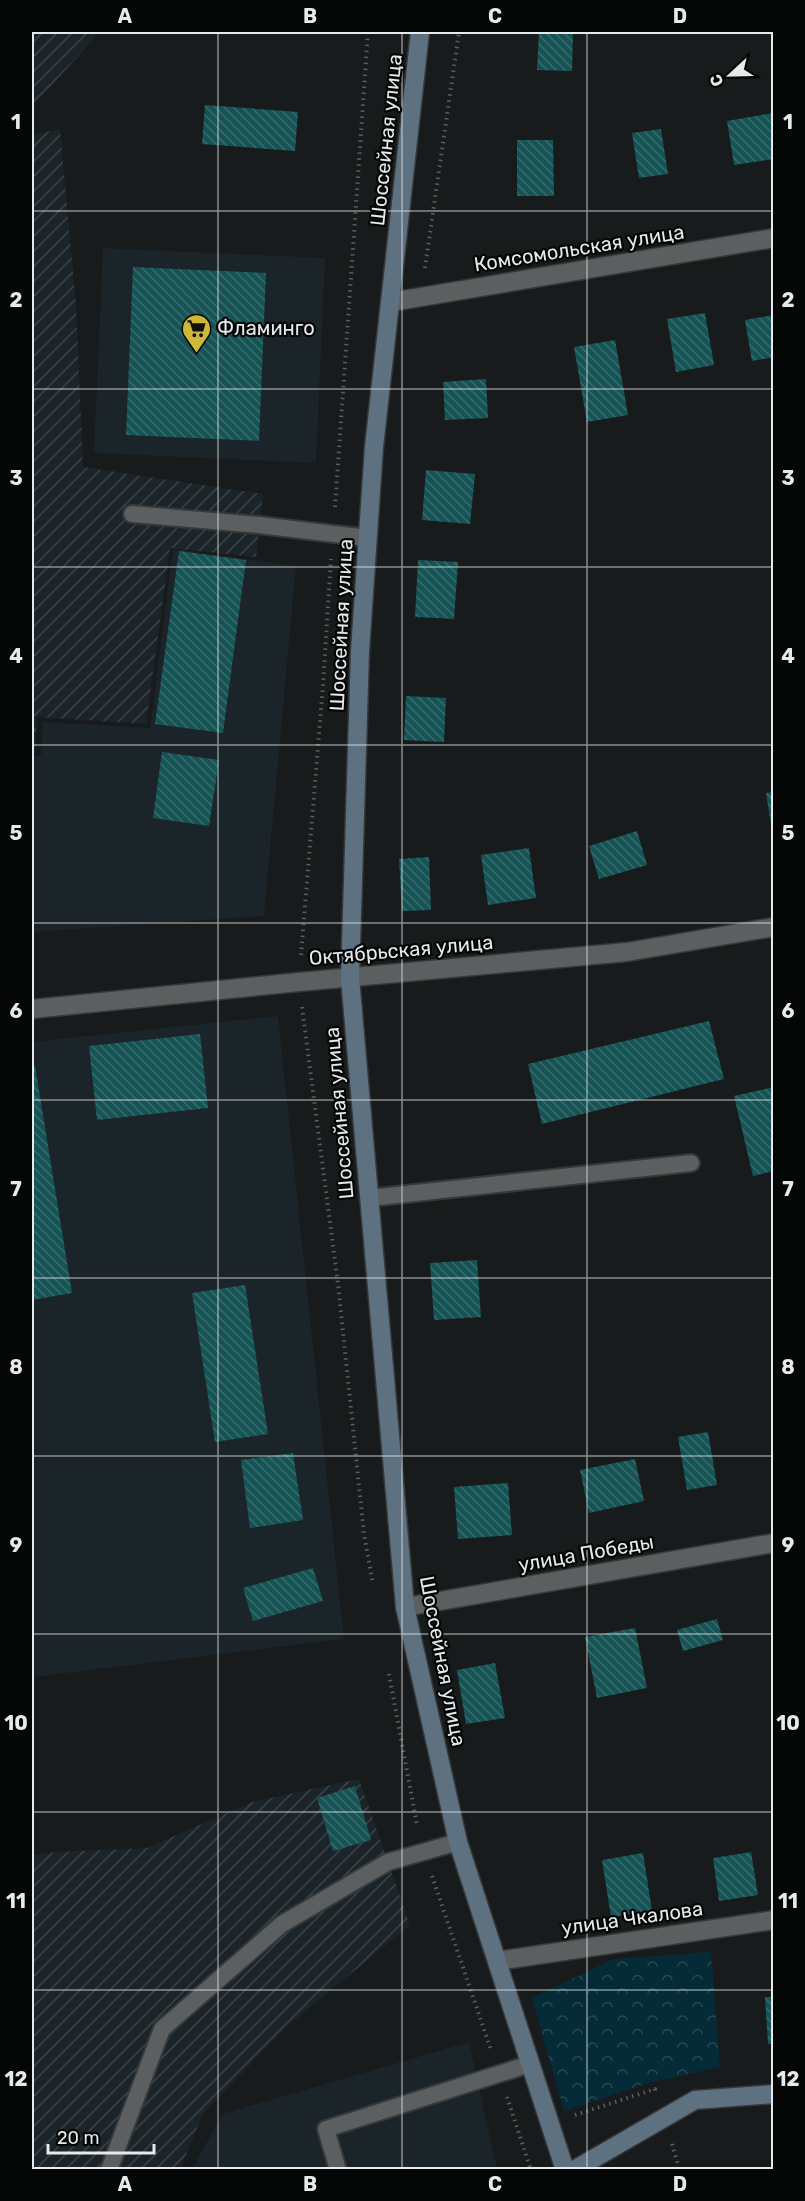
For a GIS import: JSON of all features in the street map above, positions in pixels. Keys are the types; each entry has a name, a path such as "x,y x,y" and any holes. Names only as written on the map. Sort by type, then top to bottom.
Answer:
{"main road":[{"name":"Шоссейная улица","path":"420,32 375,447 368,538 360,651 350,978 405,1607 458,1842 565,2169"},
{"path":"574,2169 694,2100 774,2094"}],"street":[{"name":"Комсомольская улица","path":"391,302 774,238"},
{"name":"Октябрьская улица","path":"32,1009 627,952 774,927"},
{"name":"улица Победы","path":"405,1607 774,1543"},
{"name":"улица Чкалова","path":"497,1961 774,1920"}],"lane":[{"path":"132,514 259,525 368,538"},
{"path":"369,1198 691,1163"},
{"path":"109,2169 162,2029 282,1924 388,1862 458,1842"},
{"path":"338,2169 326,2129 530,2064"}],"shaded area":[{"path":"32,32 100,32 32,107"},
{"path":"60,129 76,306 83,467 263,494 256,557 170,548 146,724 37,717 35,753 32,753 32,135"},
{"path":"103,248 325,258 316,463 94,453"},
{"path":"173,549 296,566 264,916 32,932 32,756 41,755 43,722 150,728"},
{"path":"278,1016 344,1639 32,1677 32,1042"},
{"path":"359,1779 410,1925 286,2027 203,2114 180,2169 32,2170 32,1856 55,1852 147,1848 252,1802"},
{"path":"469,2042 497,2169 192,2170 222,2114"}],"green space":[{"path":"711,1952 720,2067 648,2083 564,2111 532,1998 614,1959"}],"building":[{"path":"539,32 573,32 572,71 537,70"},
{"path":"205,105 298,112 295,151 202,144"},
{"path":"773,113 774,159 734,165 727,121"},
{"path":"661,129 668,174 639,178 632,133"},
{"path":"517,140 553,140 554,196 517,196"},
{"name":"Фламинго","path":"133,267 266,273 259,441 126,435"},
{"path":"705,313 714,365 676,372 667,319"},
{"path":"774,315 774,357 752,361 745,320"},
{"path":"615,340 628,415 587,422 574,347"},
{"path":"486,379 488,418 445,420 443,382"},
{"path":"426,470 475,474 470,524 422,520"},
{"path":"179,551 246,560 223,733 155,724"},
{"path":"418,560 458,562 454,619 415,617"},
{"path":"406,696 446,698 444,742 404,740"},
{"path":"162,752 219,760 209,826 153,818"},
{"path":"774,792 774,831 772,831 766,793"},
{"path":"637,831 647,865 599,879 589,846"},
{"path":"529,848 536,898 488,905 481,855"},
{"path":"429,857 431,910 402,911 399,859"},
{"path":"709,1021 724,1079 542,1124 528,1064"},
{"path":"200,1034 208,1108 97,1120 89,1046"},
{"path":"32,1066 35,1066 72,1293 32,1300"},
{"path":"774,1087 774,1171 753,1176 734,1096"},
{"path":"477,1260 481,1317 434,1320 430,1263"},
{"path":"245,1285 268,1434 215,1442 192,1293"},
{"path":"708,1432 717,1485 687,1490 678,1437"},
{"path":"293,1453 303,1520 250,1528 241,1460"},
{"path":"635,1459 644,1501 589,1513 580,1470"},
{"path":"508,1483 512,1535 458,1539 454,1487"},
{"path":"313,1568 323,1601 253,1621 243,1588"},
{"path":"717,1619 723,1640 683,1651 677,1630"},
{"path":"635,1628 647,1688 597,1698 585,1637"},
{"path":"495,1663 505,1718 466,1724 457,1670"},
{"path":"355,1786 371,1840 333,1851 317,1798"},
{"path":"751,1852 758,1895 719,1901 713,1858"},
{"path":"643,1853 652,1911 611,1917 602,1860"},
{"path":"765,1997 774,1997 774,2044 768,2044"}],"place":[{"name":"Фламинго","path":"196,354"}]}
